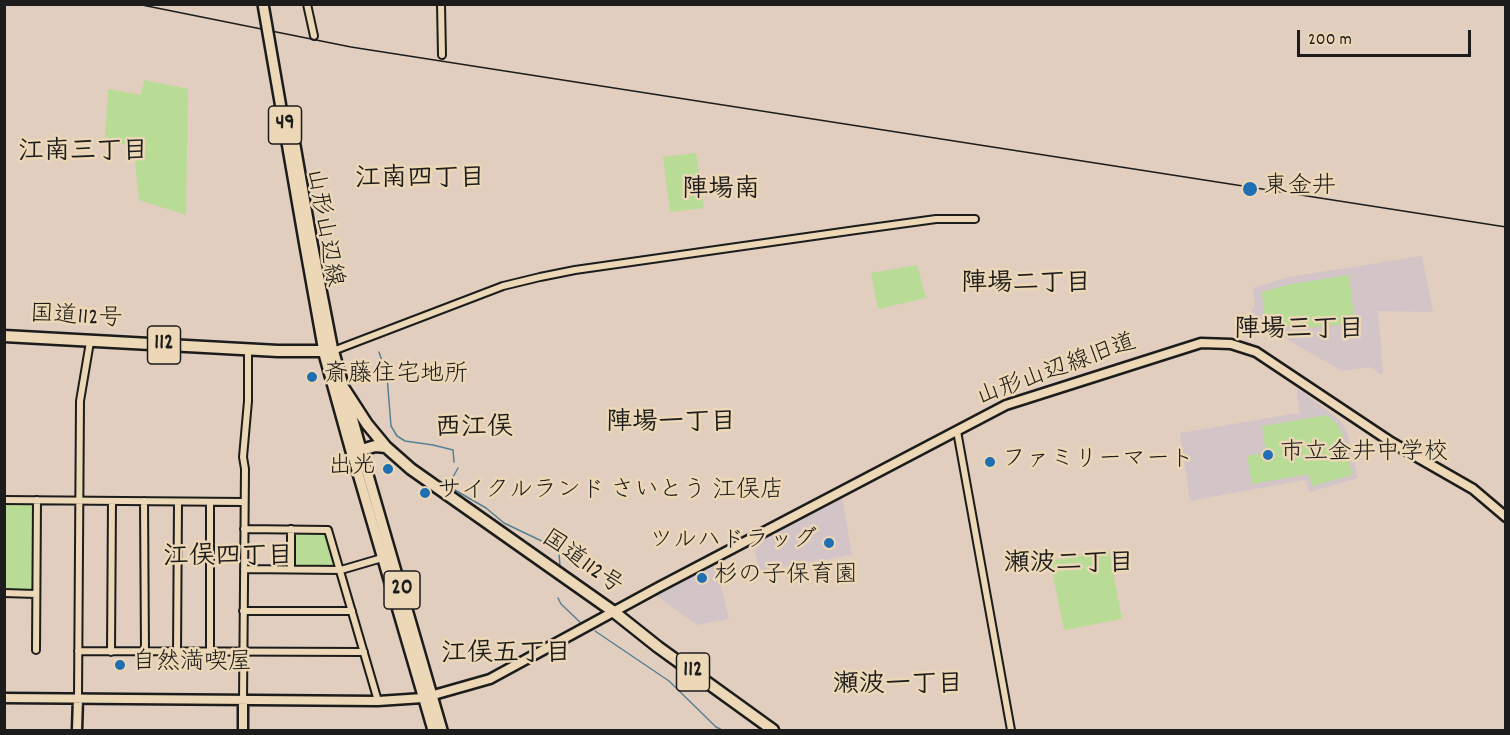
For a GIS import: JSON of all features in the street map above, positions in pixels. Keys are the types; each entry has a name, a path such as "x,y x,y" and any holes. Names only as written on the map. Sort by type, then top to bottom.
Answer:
{"highway":[{"name":"国道112号","path":"4,336 90,342 328,351"},
{"path":"328,351 343,387 357,452"},
{"path":"328,351 357,452"},
{"name":"国道112号","path":"343,387 367,424 386,447 411,469 614,612 658,647 773,730"},
{"path":"357,452 375,446 386,447"}],"main road":[{"name":"山形山辺線","path":"263,4 328,351"},
{"name":"山形山辺線","path":"269,4 309,245"},
{"name":"20","path":"357,452 382,558 428,696 442,730"},
{"name":"20","path":"357,452 428,696 433,730"}],"street":[{"path":"308,4 314,36"},
{"path":"441,4 442,55"},
{"path":"328,351 502,286 574,270 936,219 975,219"},
{"path":"77,730 80,401 90,342"},
{"name":"山形山辺線旧道","path":"4,698 378,701 428,696 501,675 614,612 1006,405 1184,347 1213,342 1231,344 1256,352 1391,442 1473,489 1506,517"},
{"path":"243,730 245,469 243,457 248,400 248,349"},
{"path":"957,431 1011,730"},
{"path":"4,500 244,502"},
{"path":"36,650 37,500"},
{"path":"111,652 112,501"},
{"path":"144,501 145,652"},
{"path":"177,652 178,502"},
{"path":"210,502 210,652"},
{"path":"244,529 328,530 378,701"},
{"path":"291,529 291,569"},
{"path":"244,569 341,570 382,558"},
{"path":"4,593 36,594"},
{"path":"243,611 352,611"},
{"path":"78,651 364,652"}],"shaded area":[{"path":"1422,256 1433,312 1378,311 1382,375 1370,367 1342,371 1293,343 1251,312 1255,306 1253,288 1289,277"},
{"name":"市立金井中学校","path":"1297,388 1340,420 1347,432 1358,478 1310,492 1304,480 1190,501 1180,433 1299,413"},
{"path":"842,497 852,555 759,571 754,544"},
{"name":"杉の子保育園","path":"715,562 729,619 697,625 655,595"}],"green space":[{"path":"144,80 188,89 186,215 139,200 133,144 110,144 105,139 108,89 141,95"},
{"path":"696,153 704,208 670,212 663,157"},
{"path":"917,265 926,298 878,309 871,273"},
{"path":"1349,275 1355,323 1294,329 1264,314 1262,292 1292,284"},
{"path":"1327,415 1336,423 1343,435 1352,475 1312,486 1308,474 1252,484 1247,456 1266,453 1262,426"},
{"path":"5,500 37,500 36,594 5,593"},
{"path":"291,529 328,530 341,570 291,569"},
{"path":"1109,550 1122,619 1064,630 1050,561"}],"waterway":[{"path":"379,352 387,376 391,426 397,436 405,441 453,450 454,462"},
{"path":"458,468 448,486 486,508 504,523 550,545"},
{"path":"555,550 559,553 560,567"},
{"path":"558,598 561,604 583,625"},
{"path":"595,631 669,681 716,727 722,730"}],"railway":[{"path":"137,4 351,47 1506,227"}],"place":[{"name":"東金井","path":"1250,189"},
{"name":"斎藤住宅地所","path":"312,377"},
{"name":"市立金井中学校","path":"1268,455"},
{"name":"ファミリーマート","path":"990,462"},
{"name":"出光","path":"388,469"},
{"name":"サイクルランド さいとう 江俣店","path":"425,493"},
{"name":"ツルハドラッグ","path":"829,543"},
{"name":"杉の子保育園","path":"702,578"},
{"name":"自然満喫屋","path":"120,665"}],"district":[{"name":"江南三丁目","path":"83,154"},
{"name":"江南四丁目","path":"420,181"},
{"name":"陣場南","path":"721,192"},
{"name":"陣場二丁目","path":"1026,286"},
{"name":"陣場三丁目","path":"1299,332"},
{"name":"陣場一丁目","path":"671,425"},
{"name":"西江俣","path":"474,430"},
{"name":"江俣四丁目","path":"228,559"},
{"name":"瀬波二丁目","path":"1069,566"},
{"name":"江俣五丁目","path":"506,656"},
{"name":"瀬波一丁目","path":"898,687"}]}
